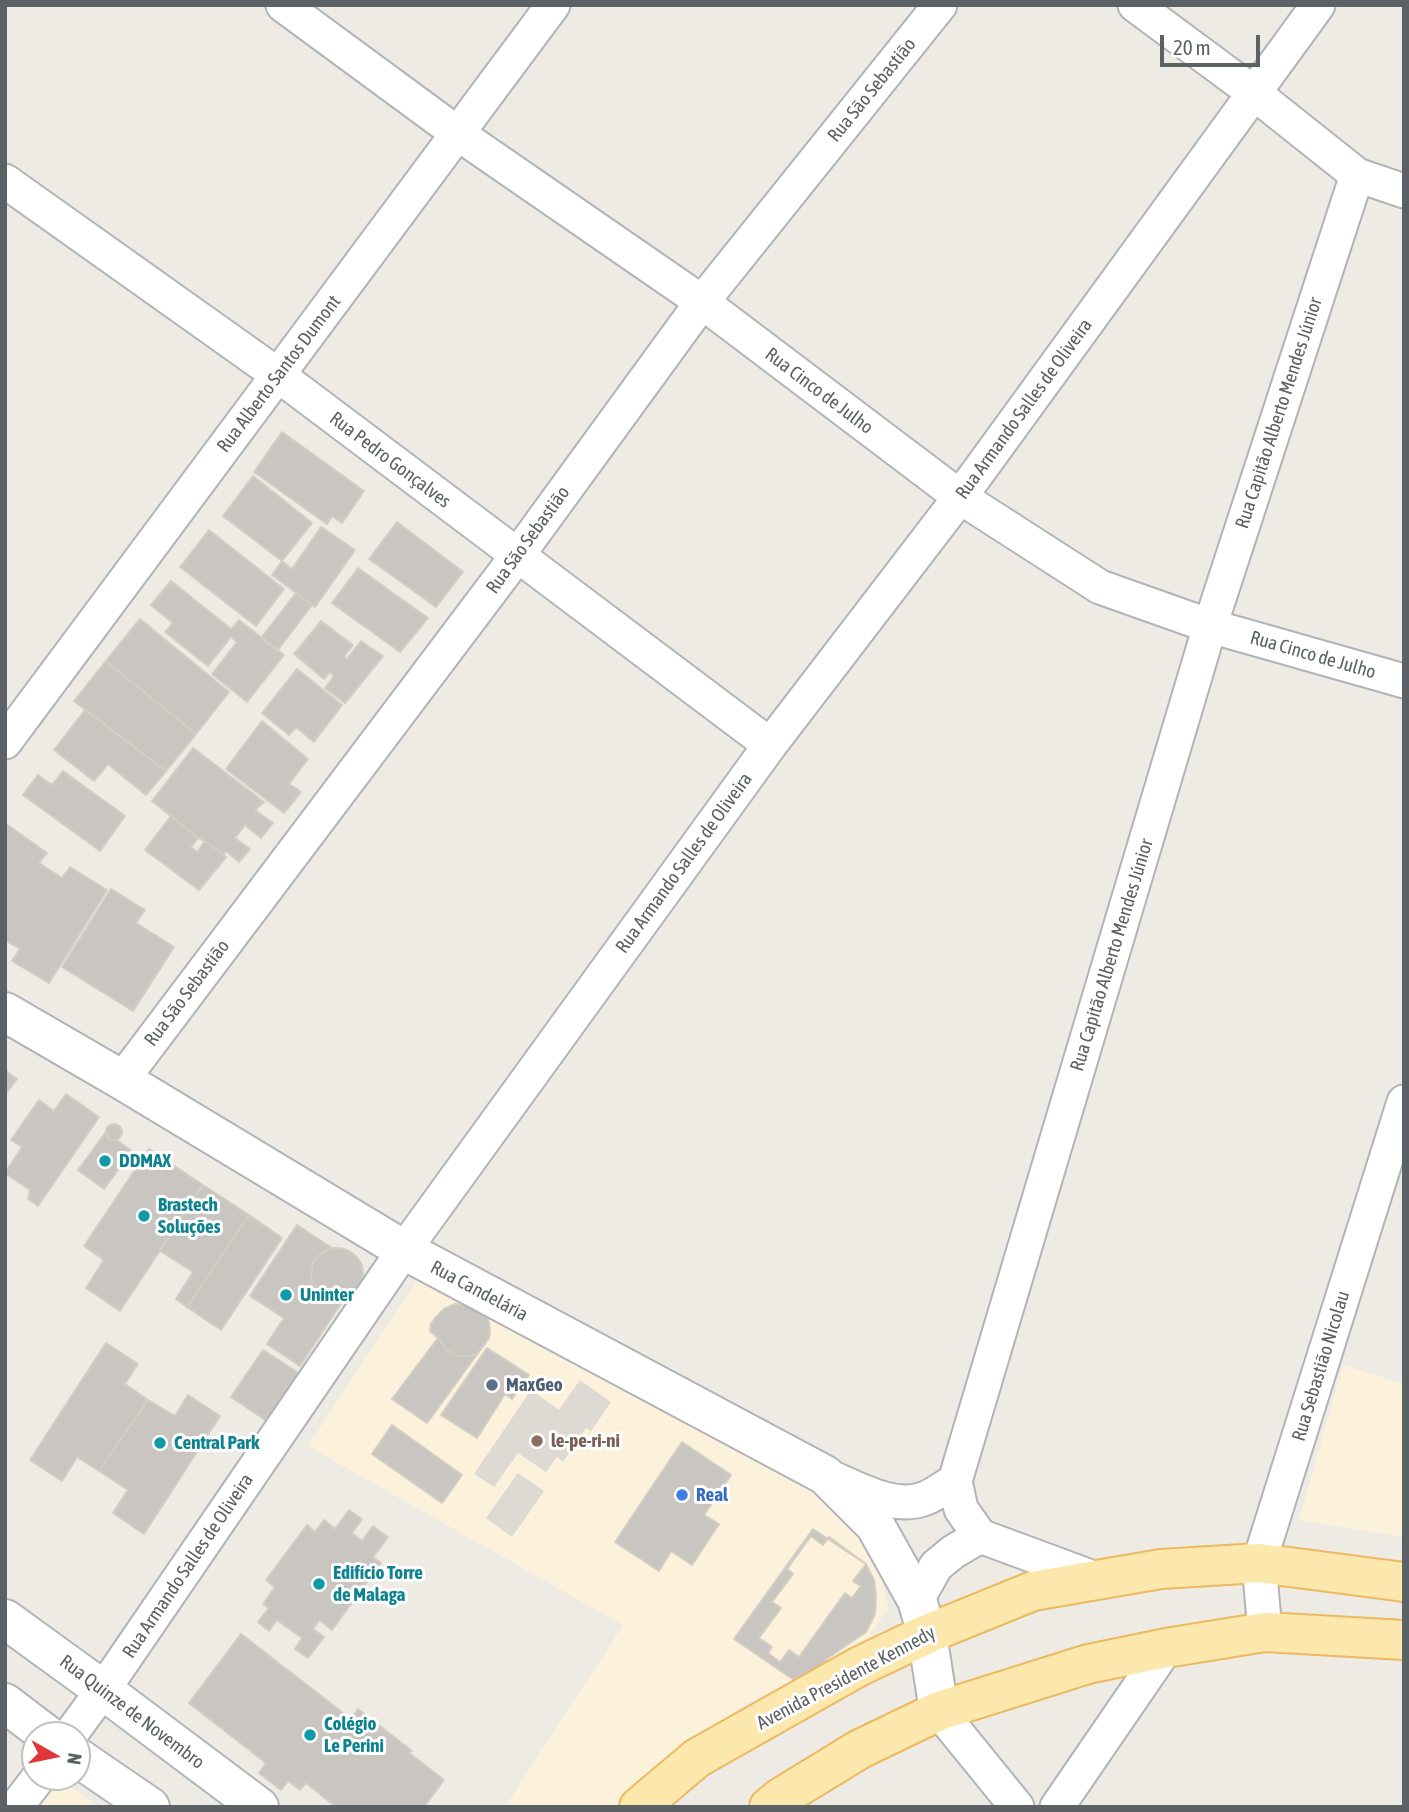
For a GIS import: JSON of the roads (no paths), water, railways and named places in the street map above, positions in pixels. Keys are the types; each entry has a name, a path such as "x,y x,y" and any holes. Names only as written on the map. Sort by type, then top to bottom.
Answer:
{"main road":[{"name":"Avenida Presidente Kennedy","path":"639,1807 697,1758 858,1667 922,1617 1033,1591 1161,1569 1259,1563 1404,1582"},
{"path":"769,1807 860,1749 939,1711 1088,1664 1265,1632 1404,1640"}],"street":[{"name":"Rua Cinco de Julho","path":"283,5 457,133 702,302 960,497 1100,587 1210,626 1404,681"},
{"name":"Rua Alberto Santos Dumont","path":"5,742 552,5"},
{"name":"Rua São Sebastião","path":"122,1080 517,555 702,302 940,5"},
{"path":"1135,5 1254,93 1357,175 1404,191"},
{"name":"Rua Armando Salles de Oliveira","path":"80,1721 404,1250 770,745 960,497 1318,5"},
{"name":"Rua Capitão Alberto Mendes Júnior","path":"955,1481 1210,626 1357,175"},
{"name":"Rua Pedro Gonçalves","path":"5,181 278,375 770,745"},
{"name":"Rua Candelária","path":"5,1012 404,1250 825,1475 875,1525 922,1617"},
{"name":"Rua Sebastião Nicolau","path":"1265,1632 1259,1563 1404,1102"},
{"path":"825,1475 880,1498 908,1503 927,1498 955,1481 961,1509 980,1536 1099,1580"},
{"path":"980,1536 936,1566 922,1617 939,1711 1017,1807"},
{"name":"Rua Quinze de Novembro","path":"5,1619 259,1807"},
{"path":"1057,1807 1167,1648"},
{"path":"5,1703 29,1721"},
{"path":"91,1767 150,1807"},
{"path":"16,1807 28,1791"}],"place":[{"name":"DDMAX","path":"105,1161"},
{"name":"Brastech Soluções","path":"144,1216"},
{"name":"Uninter","path":"286,1295"},
{"name":"MaxGeo","path":"492,1385"},
{"name":"le-pe-ri-ni","path":"537,1441"},
{"name":"Central Park","path":"160,1443"},
{"name":"Real","path":"682,1495"},
{"name":"Edifício Torre de Malaga","path":"319,1584"},
{"name":"Colégio Le Perini","path":"310,1735"}]}
